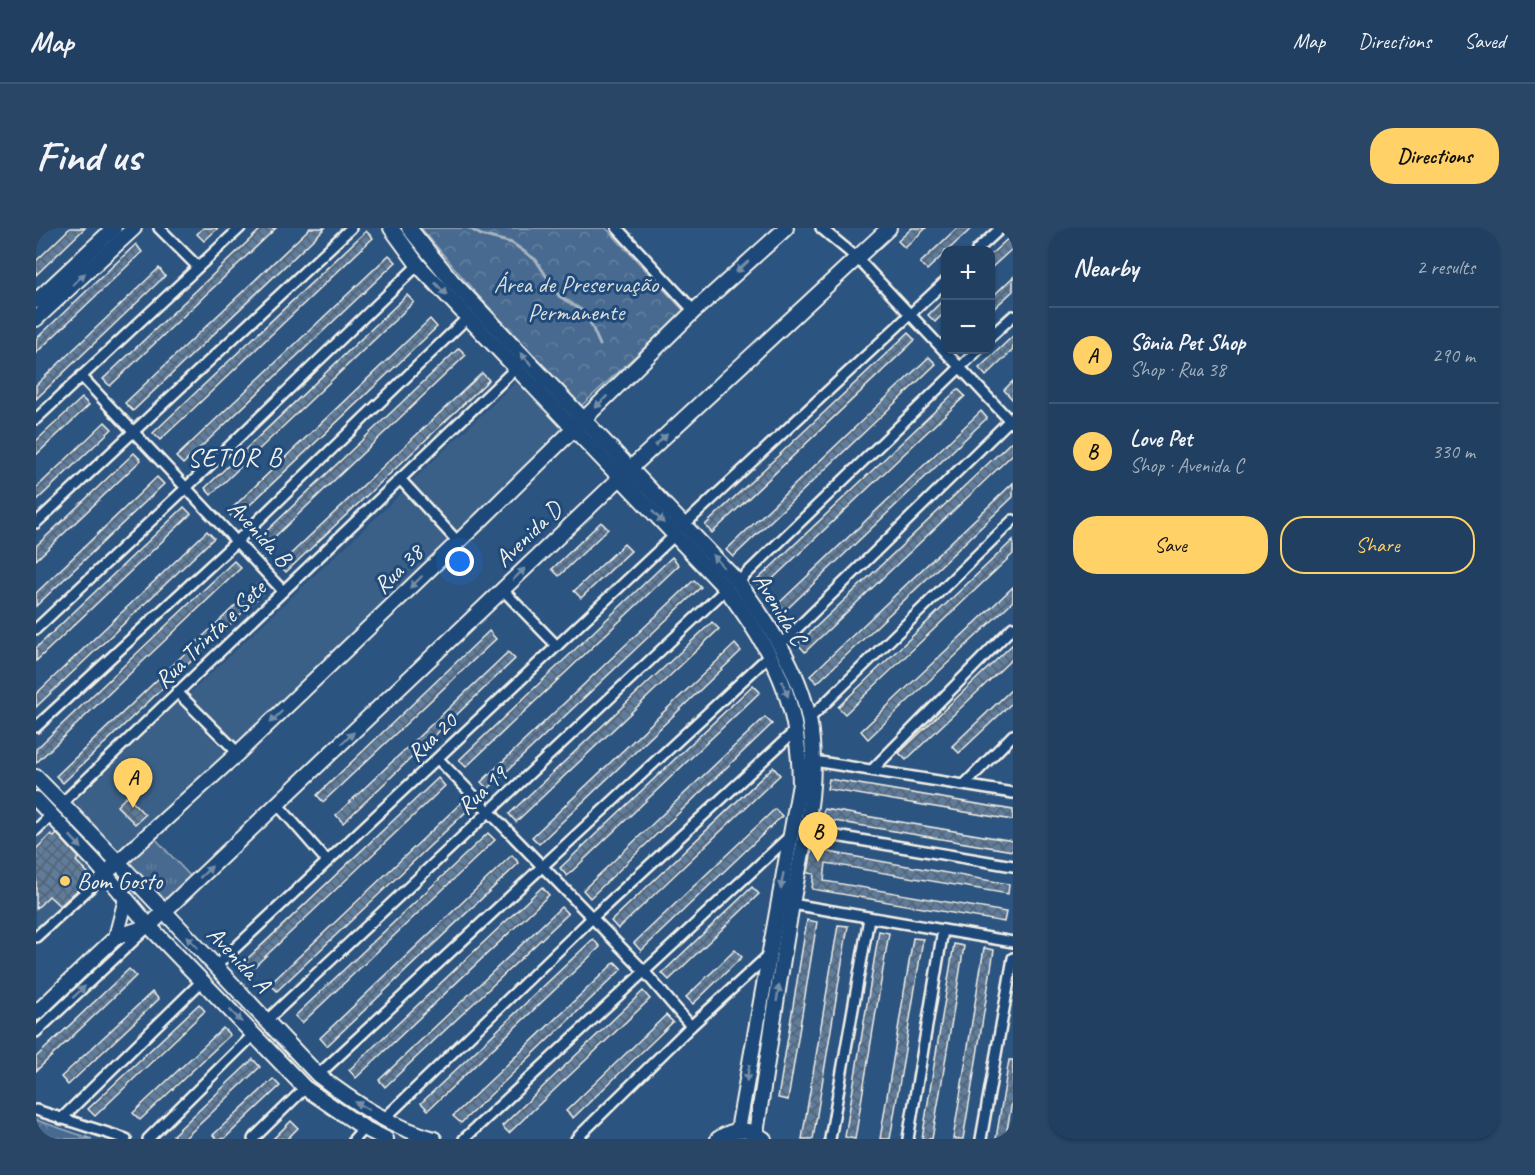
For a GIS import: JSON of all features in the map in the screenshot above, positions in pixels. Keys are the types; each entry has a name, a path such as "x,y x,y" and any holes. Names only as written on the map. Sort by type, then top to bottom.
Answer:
{"street":[{"path":"36,301 114,228"},
{"path":"36,319 134,228"},
{"path":"159,228 197,266"},
{"path":"36,419 240,228"},
{"path":"36,523 351,228"},
{"name":"Avenida C","path":"391,228 418,265 573,430 625,473"},
{"name":"Avenida C","path":"409,228 452,281 583,420 625,473 680,530 738,582 761,613 775,650 789,699 800,765 800,784 738,1130 760,1136 792,904 807,831 814,761 809,719 794,674 775,650 754,627 680,530"},
{"path":"618,230 631,228"},
{"name":"Rua 38","path":"36,937 238,753 694,311 786,228"},
{"path":"318,1075 541,865 775,650 1012,420 958,368 857,258 821,228"},
{"name":"Avenida D","path":"36,1032 278,805 625,473 889,228"},
{"path":"981,246 1001,228"},
{"path":"618,230 694,311"},
{"path":"36,629 187,488 418,265"},
{"name":"Rua 20","path":"215,967 941,285"},
{"path":"995,332 1013,316"},
{"path":"36,727 237,542 467,318"},
{"path":"738,582 974,354"},
{"name":"Rua Trinta e Sete","path":"62,803 515,369"},
{"name":"Avenida B","path":"81,376 283,591"},
{"path":"400,479 458,542"},
{"path":"809,719 1013,520"},
{"path":"502,589 557,646"},
{"name":"Rua 19","path":"266,1021 726,589"},
{"path":"873,770 1013,627"},
{"path":"177,692 238,753"},
{"path":"384,1119 591,919 795,731"},
{"path":"965,784 1013,735"},
{"path":"438,759 643,970 691,1026"},
{"path":"814,761 1013,792"},
{"name":"Avenida A","path":"36,777 119,861 215,967 318,1075 350,1099 384,1119 434,1139"},
{"name":"Avenida A","path":"36,799 117,887 149,926 305,1089 364,1128 386,1139"},
{"path":"278,805 327,861"},
{"path":"36,830 51,815"},
{"path":"807,831 1013,866"},
{"path":"464,1139 643,970 791,835"},
{"path":"117,887 130,875"},
{"path":"116,937 126,899"},
{"path":"792,904 1013,942"},
{"path":"830,1139 870,918"},
{"name":"Avenida D","path":"36,1012 116,937 149,926"},
{"path":"908,1139 943,930"},
{"path":"576,1139 691,1026 768,955"},
{"path":"981,1139 1013,958"},
{"path":"61,1119 202,981"},
{"path":"148,1139 254,1034"},
{"path":"254,1139 305,1089"},
{"path":"36,1110 126,1139"},
{"path":"354,1139 364,1128"},
{"path":"718,1139 738,1130"}],"shaded area":[{"path":"518,380 567,430 458,534 409,484"},
{"path":"403,492 452,542 237,744 189,694"},
{"path":"177,703 226,753 117,857 69,807"},
{"path":"51,822 100,872 36,934 36,837"}],"green space":[{"name":"Área de Preservação Permanente","path":"421,228 606,228 684,311 581,406 474,291"},
{"path":"152,835 191,877 164,902 125,860"},
{"path":"36,1120 92,1139 36,1139"}],"building":[{"path":"70,228 85,228 36,275 36,261"},
{"path":"203,228 218,228 204,241 197,234"},
{"path":"262,228 276,228 110,386 103,379"},
{"path":"310,228 325,228 133,411 125,403"},
{"path":"912,228 926,228 905,248 898,241"},
{"path":"957,228 972,228 952,246 941,246 941,257 927,270 920,263"},
{"path":"366,231 373,238 191,411 160,440 153,433"},
{"path":"1013,234 1013,248 995,264 995,250"},
{"path":"136,244 142,252 36,353 36,339"},
{"path":"389,255 396,262 183,464 176,457"},
{"path":"159,268 165,276 36,399 36,385"},
{"path":"1013,277 1013,291 995,307 995,294"},
{"path":"407,295 414,302 211,495 205,488"},
{"path":"941,302 941,316 935,322 928,315"},
{"path":"430,319 437,327 234,520 228,512"},
{"path":"908,333 915,340 712,533 705,525"},
{"path":"1013,336 1013,350 986,376 979,368"},
{"path":"459,348 466,355 263,548 256,541"},
{"path":"929,357 936,364 733,557 726,550"},
{"path":"482,373 489,380 286,572 279,565"},
{"path":"1013,381 1013,400 1004,390"},
{"path":"958,389 965,396 762,589 755,582"},
{"path":"82,398 89,405 36,455 36,441"},
{"path":"981,411 987,418 785,611 778,604"},
{"path":"105,422 112,429 36,501 36,488"},
{"path":"1013,440 1013,454 805,652 798,644"},
{"path":"134,453 141,460 36,560 36,546"},
{"path":"157,477 164,484 36,606 36,593"},
{"path":"1013,483 1013,497 817,683 810,676"},
{"path":"184,507 191,514 36,661 36,648"},
{"path":"601,522 608,529 559,576 552,569"},
{"path":"207,531 214,538 36,707 36,694"},
{"path":"1013,540 1013,554 845,714 838,707"},
{"path":"624,544 631,551 581,598 574,591"},
{"path":"672,557 679,565 466,767 459,760"},
{"path":"234,561 241,568 36,763 36,749"},
{"path":"694,580 701,587 488,789 481,782"},
{"path":"259,583 266,590 63,783 56,776"},
{"path":"1013,587 1013,601 868,739 861,731"},
{"path":"712,622 719,629 516,822 509,814"},
{"path":"489,631 496,639 323,802 317,795"},
{"path":"735,644 741,651 539,844 532,837"},
{"path":"1013,644 1013,658 906,760 899,753"},
{"path":"508,652 515,659 343,823 336,815"},
{"path":"753,685 760,692 567,876 560,868"},
{"path":"1013,688 1013,702 959,753 952,746"},
{"path":"765,717 772,724 590,898 583,890"},
{"path":"773,767 780,775 618,929 611,921"},
{"path":"438,778 445,786 252,969 245,961"},
{"path":"829,779 1013,810 1013,820 827,789"},
{"path":"127,796 145,815 135,824 117,806"},
{"path":"463,801 470,808 277,991 270,984"},
{"path":"775,809 782,816 641,951 634,943"},
{"path":"824,809 1013,841 1013,851 822,819"},
{"path":"488,833 495,840 302,1023 295,1016"},
{"path":"51,834 54,837 57,834 79,858 76,861 92,877 60,906 49,896 36,909 36,849"},
{"path":"812,849 1009,884 1008,894 826,863 824,881 1006,912 1004,922 812,889 814,874 808,873"},
{"path":"512,855 519,863 327,1046 320,1038"},
{"path":"542,887 549,895 356,1078 349,1070"},
{"path":"752,887 759,894 669,980 662,973"},
{"path":"561,907 568,914 385,1087 379,1080"},
{"path":"807,920 817,922 788,1100 778,1098"},
{"path":"838,925 848,926 813,1139 802,1139"},
{"path":"879,931 889,933 855,1139 845,1137"},
{"path":"913,938 923,939 902,1068 890,1139 880,1139"},
{"path":"593,939 600,947 428,1110 421,1103"},
{"path":"954,944 964,946 943,1075 932,1139 922,1139"},
{"path":"984,948 994,950 972,1086 963,1139 953,1139"},
{"path":"735,950 742,957 693,1004 686,997"},
{"path":"615,962 622,969 461,1123 453,1116"},
{"path":"129,969 136,976 36,1071 36,1057"},
{"path":"643,991 650,999 509,1133 502,1126"},
{"path":"152,992 159,999 68,1085 61,1077"},
{"path":"199,1004 205,1011 95,1116 88,1109"},
{"path":"666,1015 673,1022 573,1118 566,1111"},
{"path":"223,1028 230,1035 140,1120 133,1113"},
{"path":"253,1059 260,1067 184,1139 177,1139 173,1135"},
{"path":"1009,1060 1013,1060 1013,1096 1006,1139 996,1139"},
{"path":"273,1079 280,1086 224,1139 217,1139 213,1135"},
{"path":"291,1121 298,1128 287,1139 273,1139"}],"waterway":[{"path":"469,228 481,235 512,243 536,260 559,296 586,313 600,345"}],"place":[{"name":"Sônia Pet Shop","path":"133,808"},
{"name":"Love Pet","path":"818,862"},
{"name":"Bom Gosto","path":"65,881"}],"district":[{"name":"SETOR B","path":"235,457"}]}
